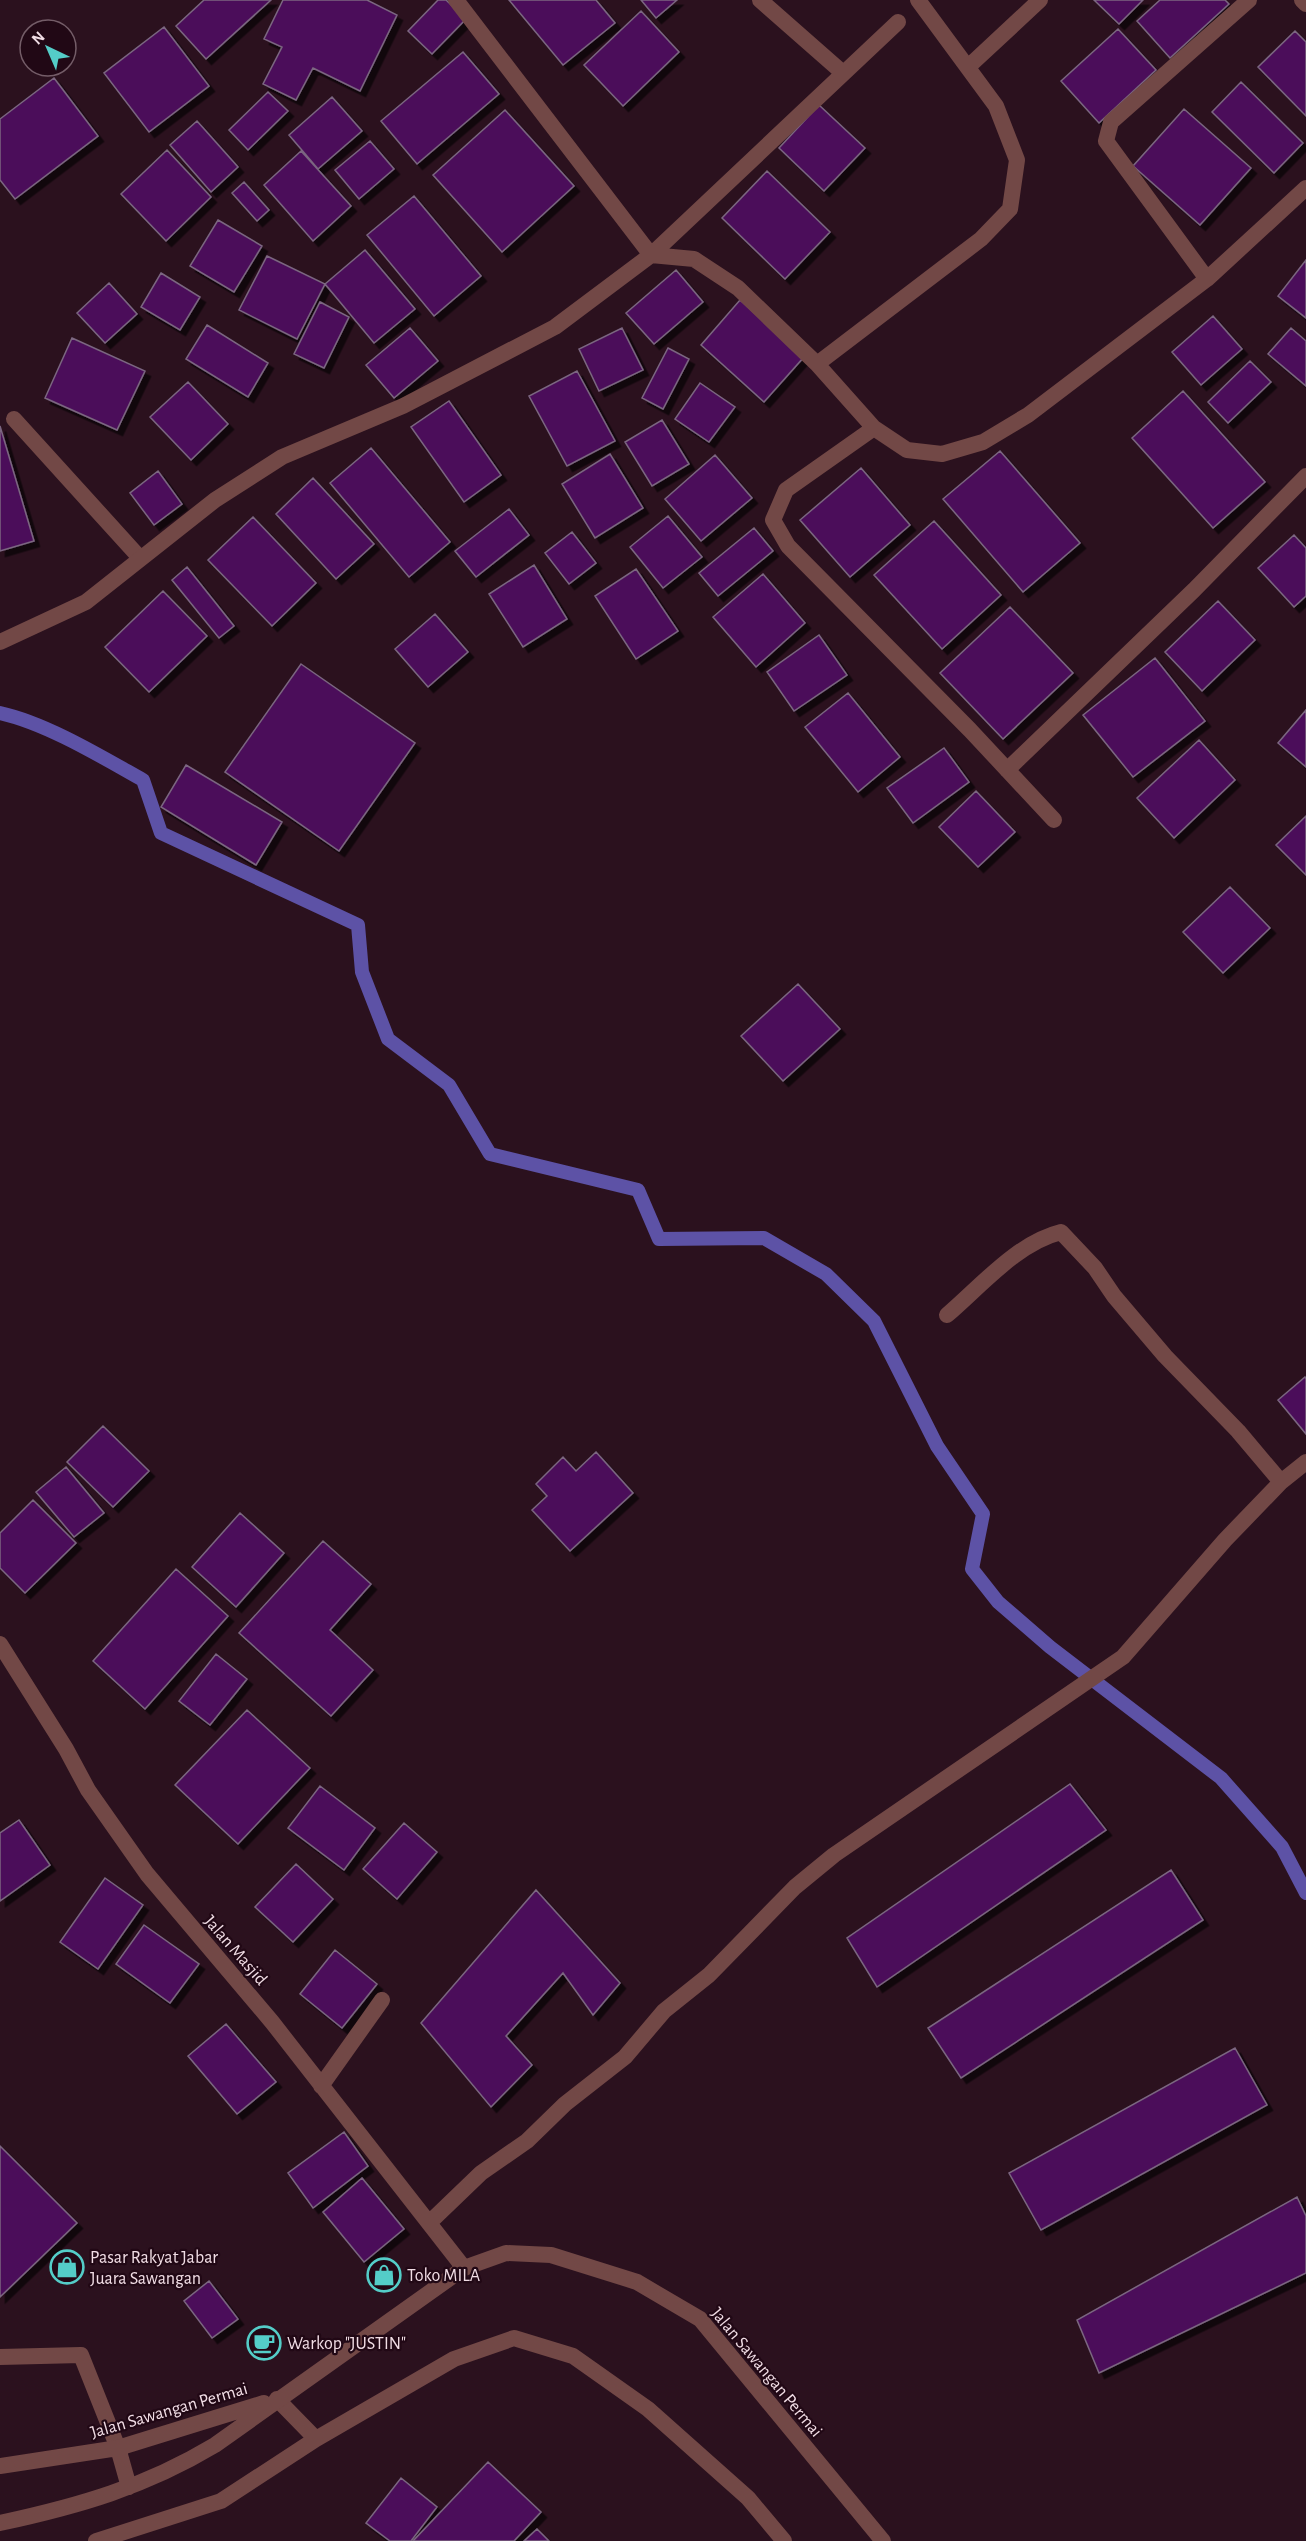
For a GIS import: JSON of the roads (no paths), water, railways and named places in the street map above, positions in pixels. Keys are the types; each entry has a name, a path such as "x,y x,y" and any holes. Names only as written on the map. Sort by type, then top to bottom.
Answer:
{"street":[{"path":"456,0 651,255 694,259 738,288 818,364 874,428 907,450 942,454 983,442 1028,415 1207,279 1306,188"},
{"path":"760,0 843,73"},
{"path":"818,364 981,239 1010,209 1017,160 996,106 918,0"},
{"path":"968,67 1040,0"},
{"path":"1207,279 1106,141 1111,122 1249,0"},
{"path":"1302,0 1306,4"},
{"path":"0,642 86,602 215,500 282,457 403,406 555,327 651,255 898,22"},
{"path":"14,419 140,558"},
{"path":"874,428 786,490 773,520 788,546 1054,820"},
{"path":"1007,770 1194,590 1306,476"},
{"path":"947,1315 1025,1248 1046,1236 1060,1232 1095,1268 1114,1296 1165,1356 1238,1431 1281,1482"},
{"path":"429,2223 481,2173 527,2141 565,2104 625,2057 664,2011 709,1975 795,1887 834,1855 1123,1657 1225,1540 1281,1482 1306,1462"},
{"name":"Jalan Masjid","path":"0,1644 66,1749 88,1790 147,1874 272,2022 464,2268"},
{"path":"321,2086 382,2000"},
{"name":"Jalan Sawangan Permai","path":"0,2523 80,2505 173,2470 215,2445 464,2268 506,2253 551,2254 637,2282 700,2319 883,2541"},
{"path":"96,2541 221,2501 316,2439 454,2359 514,2338 573,2356 648,2409 748,2498 784,2541"},
{"path":"0,2357 81,2355 118,2448 129,2487"},
{"path":"277,2399 316,2439"},
{"name":"Jalan Sawangan Permai","path":"0,2466 118,2448 277,2399"}],"waterway":[{"path":"0,713 36,724 92,751 143,780 161,833 358,925 362,972 388,1039 449,1085 490,1154 638,1190 659,1239 764,1238 826,1274 874,1321 937,1446 983,1514 972,1569 998,1602 1050,1647 1221,1778 1282,1847 1306,1893"}],"place":[{"name":"Pasar Rakyat Jabar Juara Sawangan","path":"67,2267"},
{"name":"Toko MILA","path":"384,2275"},
{"name":"Warkop \"JUSTIN\"","path":"264,2343"}]}
